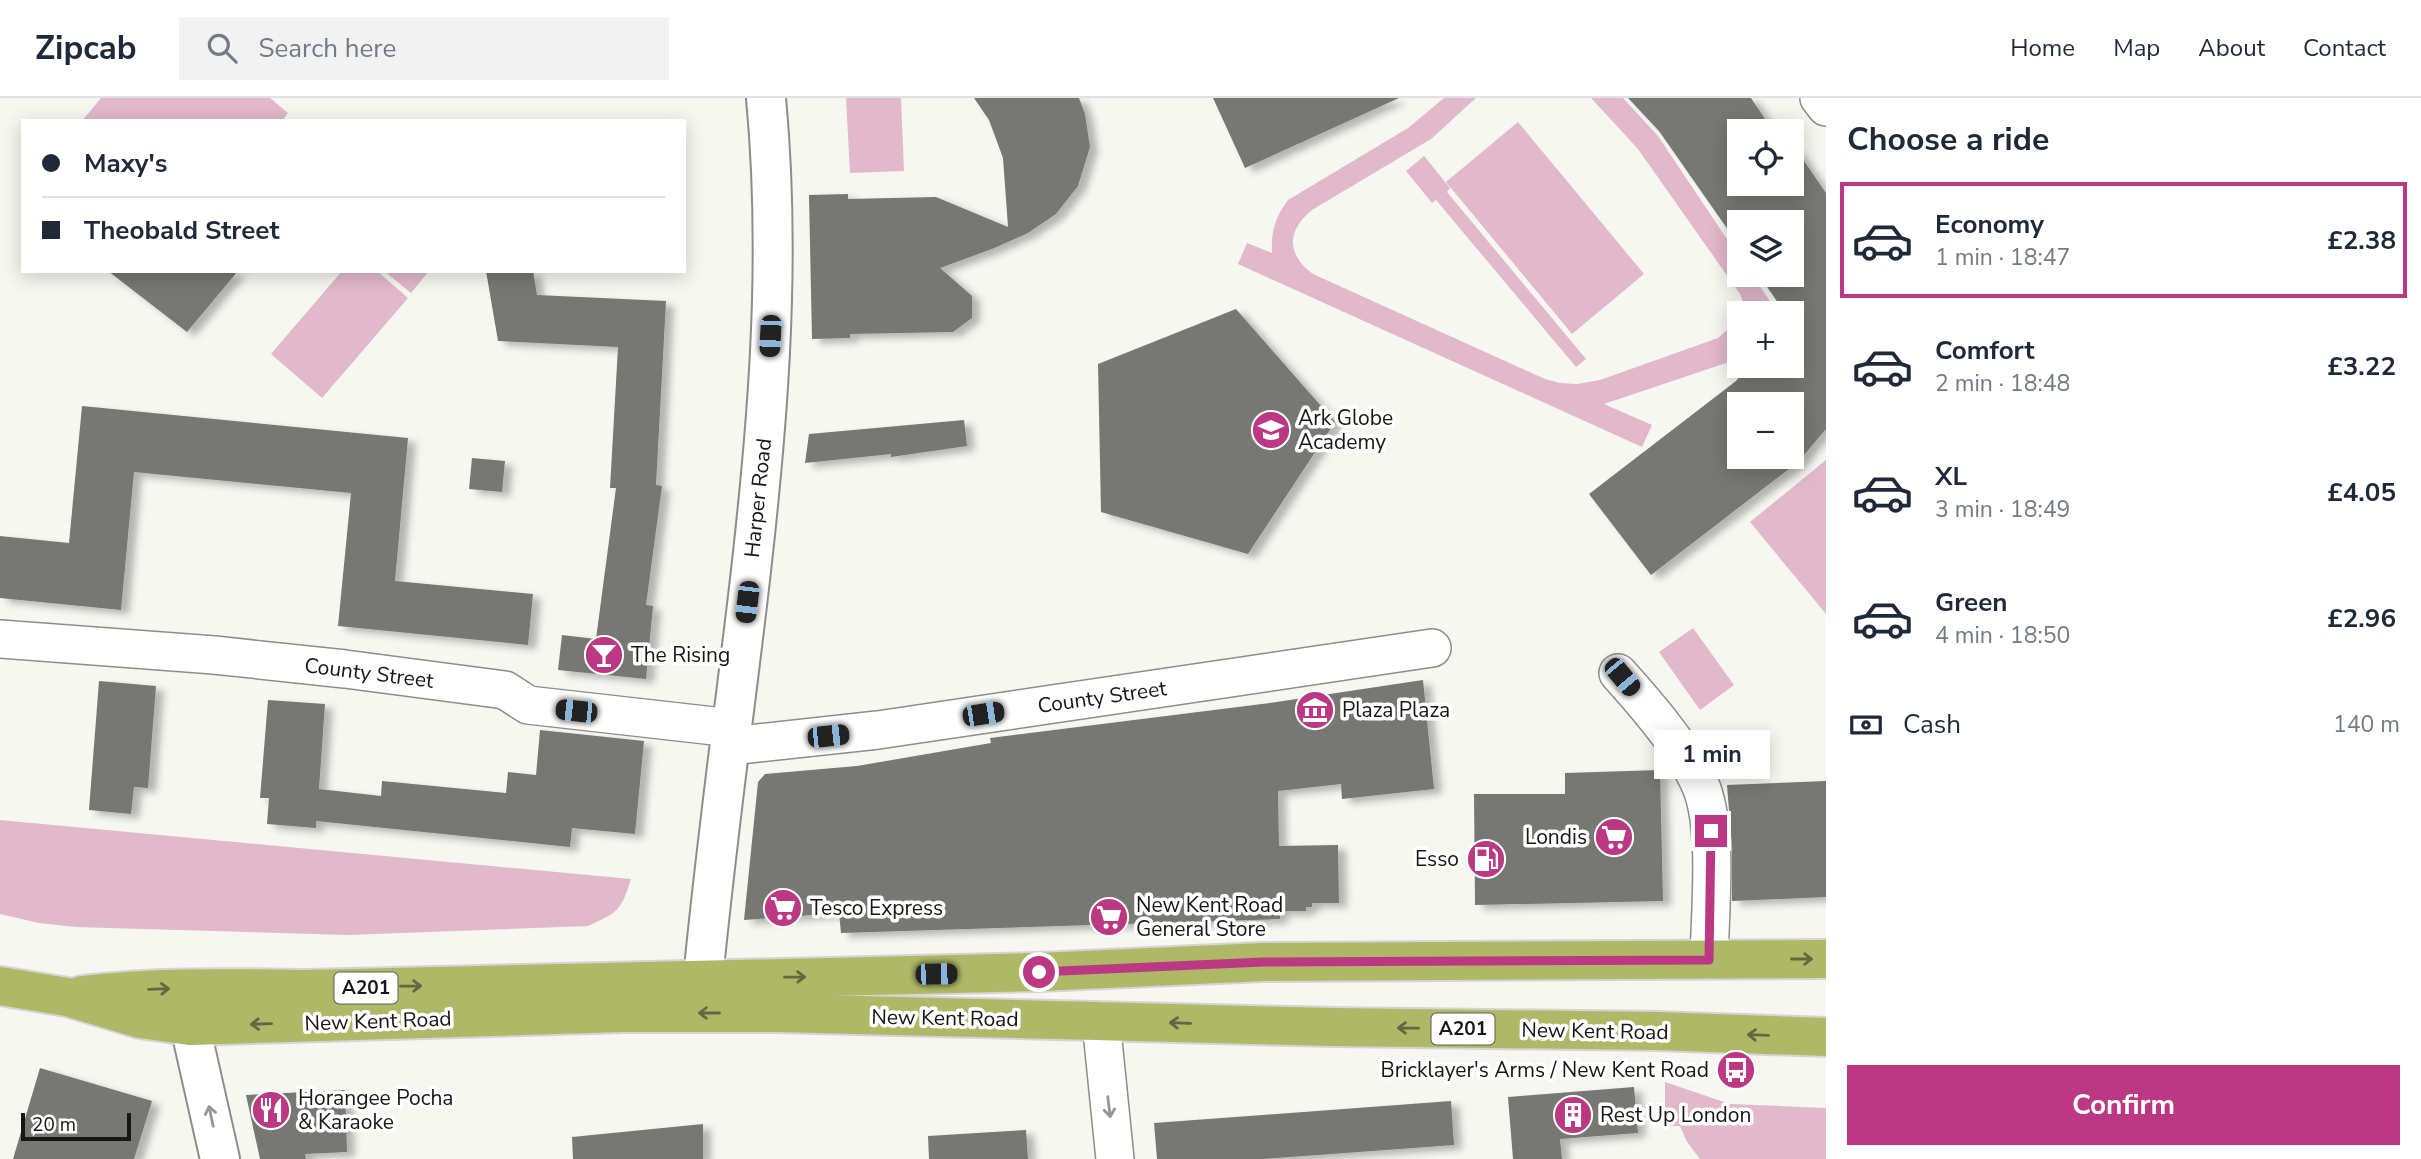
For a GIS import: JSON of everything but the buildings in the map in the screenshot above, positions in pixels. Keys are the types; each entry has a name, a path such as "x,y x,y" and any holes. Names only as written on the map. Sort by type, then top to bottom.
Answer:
{"highway":[{"name":"New Kent Road","path":"67,998 123,990 306,989 1039,972 1253,962 1826,959"},
{"name":"New Kent Road","path":"0,986 67,998 140,1020 190,1026 623,1013 777,1013 1334,1027 1657,1031 1826,1037"}],"main road":[{"name":"Harper Road","path":"702,979 766,427 772,310 773,203 766,98"},
{"path":"190,1026 220,1159"}],"street":[{"path":"1819,98 1826,107"},
{"name":"County Street","path":"0,639 214,654 505,690 528,705 731,737 878,730 1432,648"},
{"path":"1618,673 1685,757 1702,790 1711,831 1709,960"},
{"path":"1101,1021 1115,1159"}],"shaded area":[{"path":"101,98 270,98 288,113 284,119 84,119"},
{"path":"846,98 901,98 904,171 850,173"},
{"path":"1444,98 1476,98 1431,139 1312,210 1304,218 1294,234 1294,250 1313,274 1545,379 1560,383 1577,384 1600,380 1718,338 1727,330 1727,363 1604,404 1652,425 1642,447 1238,264 1247,243 1272,253 1275,225 1288,200 1408,128"},
{"path":"1591,98 1623,98 1658,136 1727,239 1727,276 1638,149"},
{"path":"1518,122 1644,274 1572,334 1446,182"},
{"path":"1424,156 1450,188 1447,192 1586,359 1576,367 1436,200 1432,203 1406,171"},
{"path":"340,273 379,273 408,298 322,398 271,354"},
{"path":"386,273 427,273 411,293"},
{"path":"1735,287 1760,287 1770,301 1743,301"},
{"path":"1826,460 1826,614 1750,522"},
{"path":"1693,628 1734,685 1700,710 1659,652"},
{"path":"0,820 631,879 617,909 588,926 348,935 75,927 39,923 0,914"},
{"path":"1665,1082 1730,1104 1826,1108 1826,1159 1700,1159 1687,1142 1680,1126 1665,1126"}],"place":[{"name":"Ark Globe Academy","path":"1271,430"},
{"name":"The Rising","path":"604,655"},
{"name":"Plaza Plaza","path":"1315,710"},
{"name":"Londis","path":"1614,837"},
{"name":"Esso","path":"1486,859"},
{"name":"Tesco Express","path":"783,908"},
{"name":"New Kent Road General Store","path":"1109,917"},
{"name":"Bricklayer's Arms / New Kent Road","path":"1736,1070"},
{"name":"Horangee Pocha & Karaoke","path":"271,1110"},
{"name":"Rest Up London","path":"1573,1115"}],"route":[{"path":"1039,972 1263,962 1709,960 1711,831"}]}
